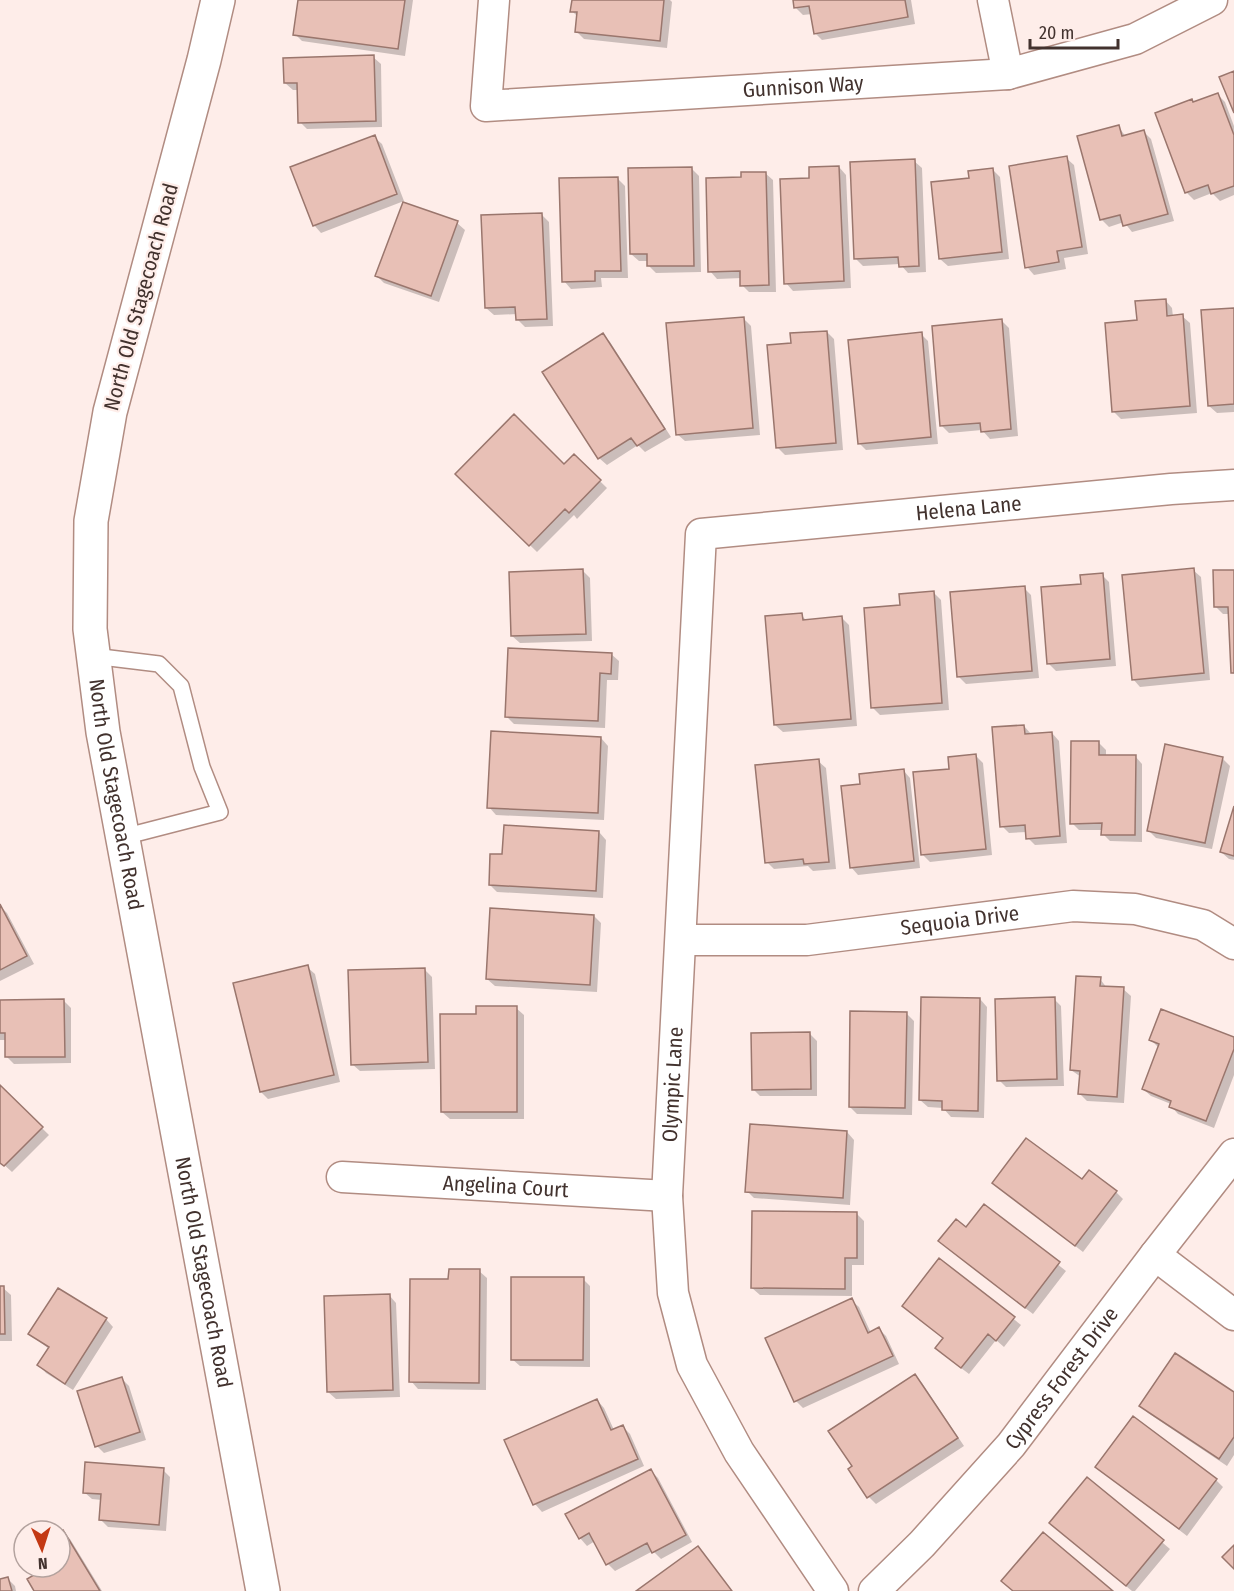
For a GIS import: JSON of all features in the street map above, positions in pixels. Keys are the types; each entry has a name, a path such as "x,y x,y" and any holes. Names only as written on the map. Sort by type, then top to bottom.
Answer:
{"street":[{"name":"North Old Stagecoach Road","path":"218,0 110,412 90,521 90,629 103,732 263,1591"},
{"name":"Gunnison Way","path":"494,0 486,106 1008,74 1136,39 1212,0"},
{"path":"993,0 1008,74"},
{"name":"Helena Lane","path":"701,534 1234,485"},
{"name":"Olympic Lane","path":"701,534 667,1196 673,1293 692,1365 739,1452 833,1591"},
{"name":"Sequoia Drive","path":"681,940 807,940 1073,906 1135,909 1203,925 1234,944"},
{"name":"Cypress Forest Drive","path":"874,1591 922,1544 1011,1445 1234,1154"},
{"name":"Angelina Court","path":"342,1177 667,1196"},
{"path":"1155,1255 1234,1315"}],"lane":[{"path":"93,656 159,664 181,686 202,766 220,812 123,837"}],"building":[{"path":"298,0 405,0 398,49 293,35"},
{"path":"572,0 664,0 660,41 575,32 577,12 570,12"},
{"path":"793,0 905,0 908,17 814,34 809,6 794,8"},
{"path":"374,55 376,121 298,123 297,83 284,83 283,58"},
{"path":"1234,71 1234,113 1219,77"},
{"path":"1218,93 1234,135 1234,186 1211,194 1208,185 1185,193 1155,113 1192,99 1193,102"},
{"path":"1119,125 1122,136 1144,130 1168,214 1123,226 1120,215 1100,220 1077,136"},
{"path":"375,135 397,194 313,226 290,167"},
{"path":"1067,156 1082,247 1057,251 1059,262 1025,268 1009,166"},
{"path":"915,159 919,266 899,267 898,257 854,259 850,162"},
{"path":"839,166 844,281 784,284 780,179 809,178 809,167"},
{"path":"692,167 694,266 647,266 647,254 630,254 628,168"},
{"path":"993,168 1002,252 939,259 931,182 969,178 968,171"},
{"path":"741,172 766,172 769,285 740,286 740,271 708,272 706,178 741,177"},
{"path":"618,177 621,271 595,271 595,281 562,282 559,178"},
{"path":"403,202 458,221 431,296 375,276"},
{"path":"542,213 547,319 516,320 515,307 485,308 481,215"},
{"path":"1166,299 1167,316 1183,314 1190,406 1112,412 1105,323 1137,320 1135,301"},
{"path":"1234,308 1234,404 1208,406 1201,310"},
{"path":"744,317 753,428 676,435 666,323"},
{"path":"1002,319 1011,429 981,432 980,423 940,426 932,326"},
{"path":"827,331 836,443 776,448 767,345 791,343 790,333"},
{"path":"922,332 931,437 858,444 848,340"},
{"path":"603,333 665,429 637,446 631,438 598,459 542,372"},
{"path":"514,414 564,464 574,454 601,480 569,513 565,509 529,546 455,474"},
{"path":"1194,568 1204,673 1132,680 1122,575"},
{"path":"583,569 586,634 511,636 509,572"},
{"path":"1213,570 1234,570 1234,673 1231,673 1228,607 1214,607"},
{"path":"1103,573 1110,659 1047,664 1041,587 1081,584 1080,575"},
{"path":"1025,586 1032,671 957,677 950,592"},
{"path":"934,591 942,703 871,708 864,608 900,605 899,594"},
{"path":"802,613 803,620 842,616 851,719 774,725 765,616"},
{"path":"508,648 612,653 611,674 600,673 598,721 505,717"},
{"path":"1024,725 1025,734 1052,732 1060,836 1026,839 1025,825 1000,827 992,727"},
{"path":"491,731 601,737 598,813 487,808"},
{"path":"1071,741 1099,741 1099,755 1136,755 1135,835 1101,835 1102,823 1070,824"},
{"path":"1165,744 1223,757 1205,843 1147,831"},
{"path":"976,754 986,849 921,855 913,772 949,769 948,757"},
{"path":"819,759 829,862 804,864 803,859 765,863 755,765"},
{"path":"904,769 914,861 850,868 841,786 860,784 859,774"},
{"path":"1234,806 1234,856 1220,852"},
{"path":"504,825 599,831 596,891 489,885 490,854 502,854"},
{"path":"0,904 27,956 0,970"},
{"path":"490,908 594,915 590,985 486,979"},
{"path":"308,965 334,1075 260,1092 233,983"},
{"path":"425,968 428,1062 351,1065 348,970"},
{"path":"1076,976 1101,977 1100,986 1124,987 1117,1097 1078,1094 1080,1071 1070,1070"},
{"path":"921,997 980,998 978,1111 942,1110 942,1101 919,1100"},
{"path":"1055,997 1057,1079 997,1081 995,999"},
{"path":"64,999 65,1057 5,1057 5,1033 0,1033 0,1000"},
{"path":"476,1006 517,1006 517,1112 441,1112 440,1014 476,1014"},
{"path":"1161,1009 1234,1037 1234,1049 1206,1121 1169,1107 1171,1101 1142,1089 1159,1044 1149,1040"},
{"path":"850,1011 907,1012 905,1108 849,1107"},
{"path":"810,1032 811,1089 752,1090 751,1033"},
{"path":"0,1085 43,1127 4,1166 0,1163"},
{"path":"750,1124 847,1131 843,1198 745,1192"},
{"path":"1026,1138 1082,1179 1089,1170 1117,1191 1075,1246 992,1183"},
{"path":"984,1204 1060,1262 1025,1308 938,1241 956,1219 966,1227"},
{"path":"752,1211 857,1212 857,1258 845,1258 845,1289 751,1288"},
{"path":"939,1258 1015,1317 996,1341 988,1334 961,1368 935,1348 943,1338 902,1306"},
{"path":"449,1269 480,1269 479,1383 409,1382 410,1279 448,1279"},
{"path":"511,1277 584,1277 583,1360 511,1360"},
{"path":"0,1286 4,1286 5,1334 0,1334"},
{"path":"58,1288 107,1318 65,1384 37,1365 49,1347 28,1334"},
{"path":"390,1294 393,1390 327,1392 324,1296"},
{"path":"852,1298 868,1333 879,1327 893,1356 794,1402 765,1338"},
{"path":"1175,1353 1234,1392 1234,1437 1219,1459 1139,1406"},
{"path":"915,1374 958,1438 867,1498 848,1469 852,1466 828,1431"},
{"path":"122,1377 140,1432 95,1447 77,1391"},
{"path":"597,1399 611,1430 623,1425 638,1459 533,1505 504,1440"},
{"path":"1133,1416 1217,1479 1179,1529 1095,1467"},
{"path":"85,1462 164,1468 159,1525 99,1520 101,1494 83,1493"},
{"path":"651,1469 686,1535 652,1553 647,1543 606,1565 589,1533 579,1539 565,1514"},
{"path":"1087,1477 1164,1540 1126,1586 1049,1523"},
{"path":"1043,1532 1113,1591 1013,1591 1001,1581"},
{"path":"72,1545 100,1591 34,1591 27,1579 72,1579"},
{"path":"1234,1545 1234,1569 1222,1557"},
{"path":"698,1546 732,1591 636,1591"},
{"path":"8,1577 12,1591 0,1591 0,1579"}]}
